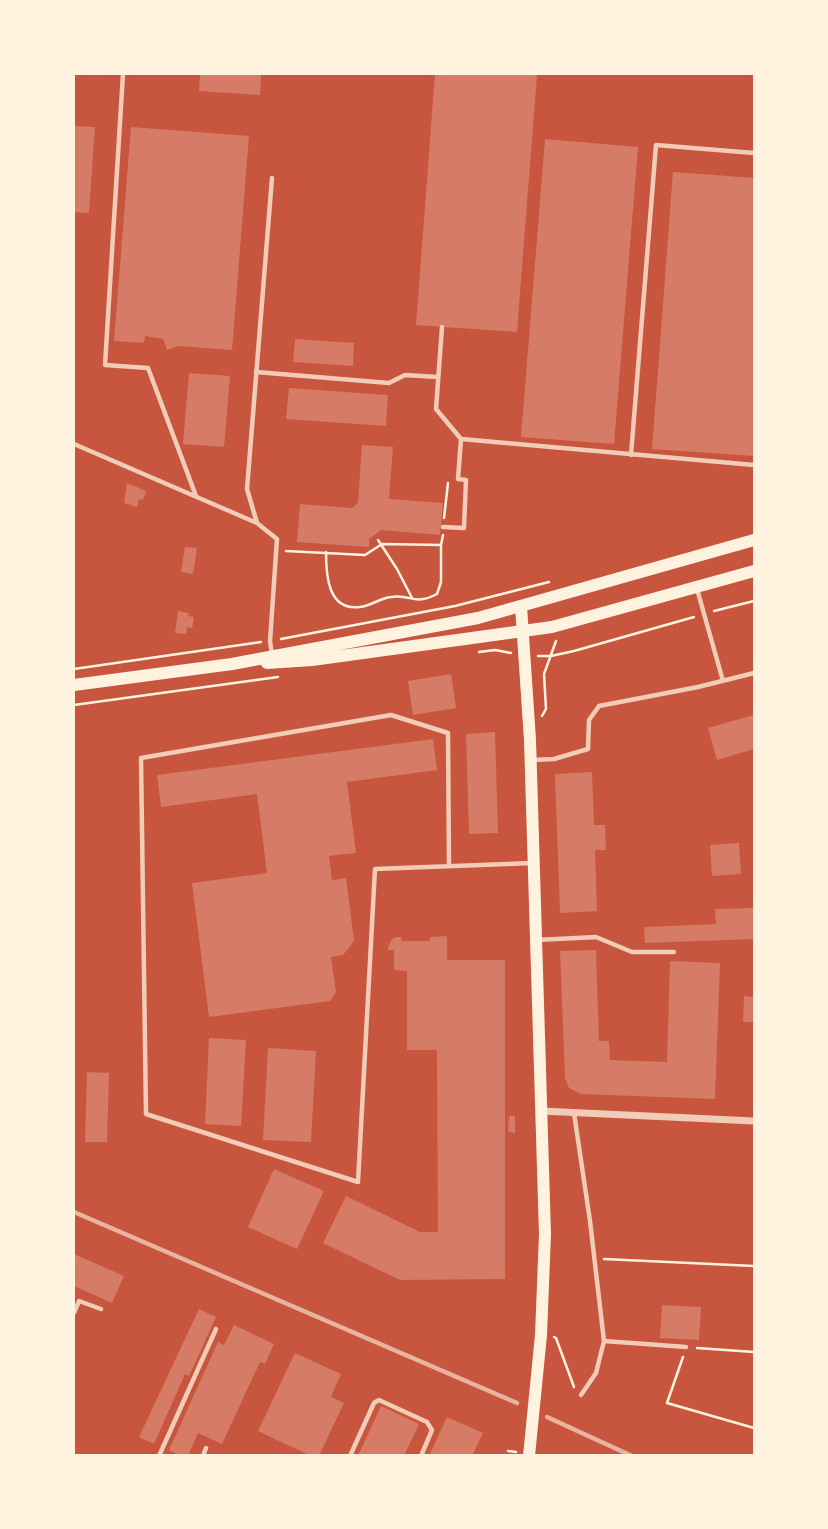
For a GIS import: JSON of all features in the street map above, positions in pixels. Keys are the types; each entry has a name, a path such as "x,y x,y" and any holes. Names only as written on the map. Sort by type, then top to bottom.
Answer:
{"main road":[{"path":"74,685 232,664 458,622 754,540"},
{"path":"232,664 312,660 552,627 754,571"},
{"path":"521,606 531,760 545,1234 540,1359 529,1455"}],"street":[{"path":"541,1111 754,1121"}],"lane":[{"path":"123,74 105,365 148,368 196,496"},
{"path":"631,455 656,145 754,153"},
{"path":"257,523 247,489 272,178"},
{"path":"442,327 436,410 461,439 754,466"},
{"path":"256,372 389,383 405,374 438,377"},
{"path":"443,527 464,528 466,480 458,479 461,439"},
{"path":"74,443 257,523 277,539 270,641 272,656"},
{"path":"696,588 723,681"},
{"path":"531,760 554,759 588,749 589,720 599,706 754,673"},
{"path":"449,866 448,733 391,715 141,758 146,1114 358,1182 375,869 534,863"},
{"path":"537,940 596,937 632,953 674,952"},
{"path":"574,1113 604,1341 596,1373 581,1395"},
{"path":"74,1312 79,1301 101,1310"},
{"path":"159,1455 216,1329"},
{"path":"604,1341 686,1347"},
{"path":"351,1455 374,1403 379,1399 427,1422 432,1430 421,1455"},
{"path":"202,1455 206,1447"}],"path":[{"path":"326,552 326,577 334,597 342,605 360,607 398,596 417,601 437,594 441,582 441,545 448,479"},
{"path":"378,540 383,544 412,598"},
{"path":"276,550 365,555 383,544 441,545"},
{"path":"74,669 270,641 455,606 552,581"},
{"path":"539,585 544,600"},
{"path":"541,719 546,709 544,674 556,641 552,627"},
{"path":"74,705 290,676"},
{"path":"594,1259 754,1266"},
{"path":"554,1337 561,1348 573,1385"},
{"path":"754,1352 686,1347 667,1403 754,1428"}],"building":[{"path":"200,74 261,74 260,95 199,91"},
{"path":"435,74 537,74 517,332 416,325"},
{"path":"74,126 95,127 89,213 74,212"},
{"path":"131,127 249,136 232,350 179,346 167,350 163,339 145,336 144,343 114,341"},
{"path":"545,139 638,147 614,444 521,437"},
{"path":"673,172 754,178 754,456 652,449"},
{"path":"295,339 354,343 353,366 293,362"},
{"path":"189,373 230,376 224,447 183,444"},
{"path":"289,388 388,395 386,426 286,419"},
{"path":"362,445 393,447 389,499 443,503 440,535 381,530 369,539 369,547 297,542 300,504 352,508 358,503"},
{"path":"127,483 146,491 143,500 139,499 137,507 124,503"},
{"path":"185,547 197,548 193,574 181,572"},
{"path":"178,611 194,617 192,628 187,627 186,634 175,633"},
{"path":"451,674 456,708 413,715 408,681"},
{"path":"754,715 754,749 717,760 708,728"},
{"path":"495,732 498,833 469,834 466,734"},
{"path":"433,739 437,770 347,782 356,853 329,856 332,880 346,878 354,941 343,955 331,957 336,992 330,1001 209,1017 192,883 267,873 257,794 161,807 157,775"},
{"path":"592,772 594,825 605,825 606,850 595,850 597,911 560,913 555,774"},
{"path":"739,843 741,874 712,876 710,845"},
{"path":"754,908 754,939 645,943 644,927 716,924 715,909"},
{"path":"447,936 447,960 505,960 505,1279 400,1280 323,1243 346,1196 420,1232 438,1232 437,1050 407,1050 407,971 394,970 394,950 388,950 388,947 392,939 397,937 401,937 402,941 430,941 430,937"},
{"path":"596,950 599,1041 609,1041 610,1060 667,1062 670,961 720,963 715,1099 581,1094 569,1088 565,1078 560,951"},
{"path":"744,996 754,997 754,1022 743,1022"},
{"path":"209,1038 246,1040 241,1126 205,1124"},
{"path":"268,1048 316,1051 311,1142 263,1140"},
{"path":"87,1072 109,1073 107,1142 85,1142"},
{"path":"509,1116 515,1116 515,1133 508,1132"},
{"path":"274,1169 324,1191 297,1249 248,1227"},
{"path":"74,1254 124,1276 112,1303 74,1286"},
{"path":"662,1305 701,1307 699,1340 660,1338"},
{"path":"199,1309 216,1317 189,1376 185,1374 154,1444 139,1437"},
{"path":"234,1325 274,1344 265,1364 260,1362 222,1444 198,1433 188,1456 181,1456 169,1450 218,1342 224,1345"},
{"path":"295,1353 341,1374 331,1397 344,1403 319,1456 311,1456 258,1431"},
{"path":"381,1406 419,1424 404,1456 358,1456"},
{"path":"447,1417 483,1433 472,1456 429,1456"}],"railway":[{"path":"74,1212 517,1403"},
{"path":"547,1417 632,1456"}]}
